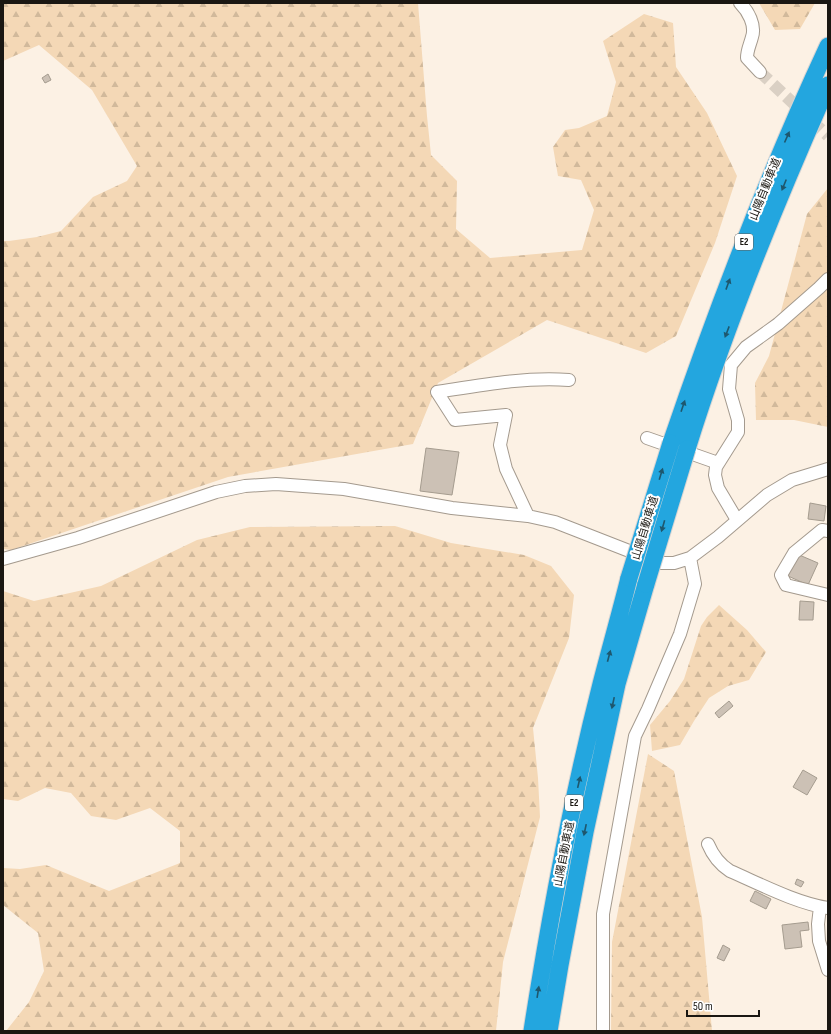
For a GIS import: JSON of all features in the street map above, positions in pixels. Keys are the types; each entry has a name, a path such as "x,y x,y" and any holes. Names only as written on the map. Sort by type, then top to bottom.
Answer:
{"highway":[{"name":"山陽自動車道","path":"549,1031 585,832 617,684 646,584 679,446 692,380 737,260 778,158 828,46"},
{"name":"山陽自動車道","path":"532,1031 542,962 568,828 601,685 629,578 679,446 707,384 752,266 793,165 828,85"}],"street":[{"path":"740,3 747,10 752,24 753,36 748,48 747,58 760,72"},
{"path":"738,520 718,488 715,475 718,463 738,432 738,420 730,389 732,365 746,347 778,324 828,279"},
{"path":"528,516 506,469 500,445 506,415 455,420 437,392 491,383 547,379 569,380"},
{"path":"647,438 718,463"},
{"path":"3,559 78,538 216,492 245,486 276,484 344,490 452,508 528,516 554,522 660,563 674,563 690,558 768,495 792,480 828,469"},
{"path":"828,531 822,530 794,553 781,575 786,585 828,595"},
{"path":"603,1031 603,914 635,736 680,634 695,584 690,558"},
{"path":"708,844 714,857 720,865 730,871 794,898 824,907 818,924 819,941 828,970"}],"green space":[{"path":"3,3 418,3 431,155 457,181 456,229 490,258 582,250 594,210 581,180 558,176 553,147 565,130 579,128 607,116 616,82 603,41 644,14 673,23 676,67 707,113 737,176 715,243 676,336 646,353 547,320 438,383 413,444 228,477 11,550 3,549 3,241 37,237 61,231 93,197 127,181 137,166 92,90 39,45 3,61"},
{"path":"759,3 815,3 800,29 775,30"},
{"path":"828,188 828,427 794,420 756,420 755,383 769,356 807,214"},
{"path":"395,526 451,543 524,555 551,566 574,595 569,638 533,728 540,817 503,962 496,1031 6,1031 29,1002 44,971 38,933 3,905 3,868 20,869 46,865 109,891 180,863 180,831 150,808 116,820 91,816 71,793 45,788 18,801 3,799 3,591 34,601 101,586 197,540 250,527"},
{"path":"719,605 747,630 766,652 749,680 728,686 709,698 680,745 652,751 650,725 670,701 684,679 701,626 707,617"},
{"path":"648,754 674,771 702,917 712,1031 611,1031 612,942"}],"building":[{"path":"48,74 51,80 45,83 42,78"},
{"path":"426,448 459,452 452,495 420,491"},
{"path":"810,503 826,506 824,521 808,519"},
{"path":"797,554 818,563 808,585 788,576"},
{"path":"800,601 814,602 813,620 799,620"},
{"path":"729,701 733,706 719,718 715,713"},
{"path":"803,770 817,778 807,795 793,787"},
{"path":"797,879 804,882 801,887 795,884"},
{"path":"755,891 771,899 766,909 750,901"},
{"path":"808,922 809,930 800,931 802,947 785,949 782,925"},
{"path":"723,945 730,949 724,961 717,958"}],"tunnel":[{"path":"760,72 828,136"}]}
